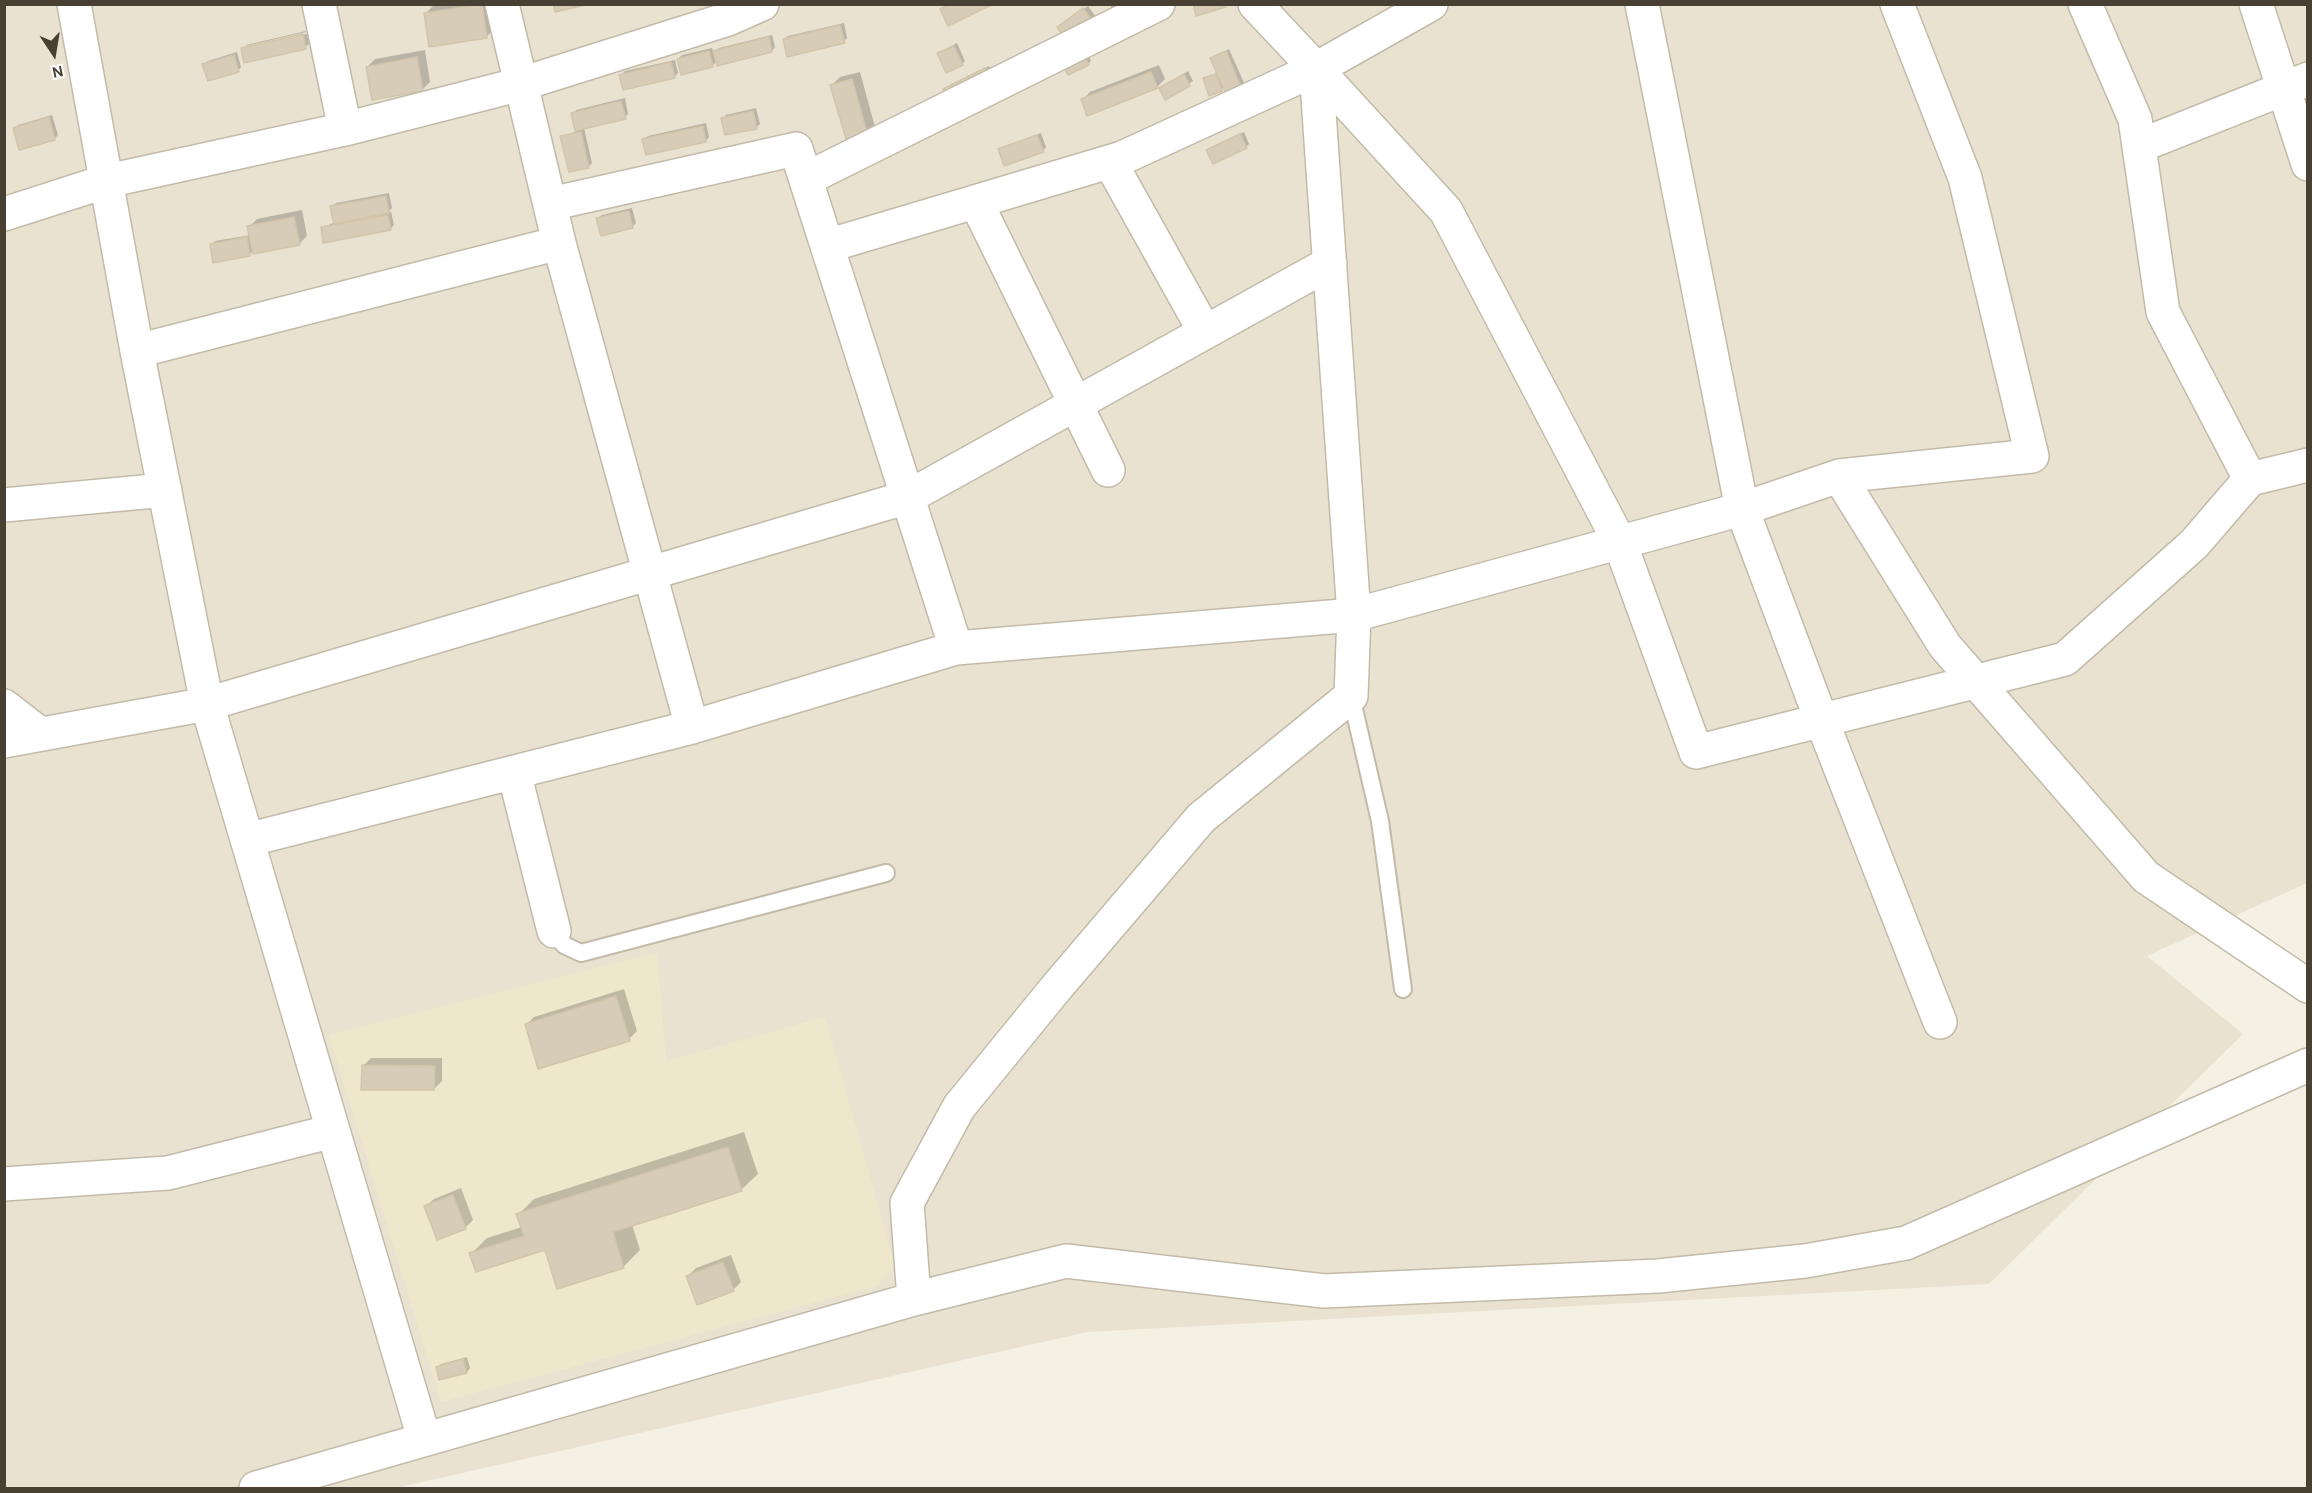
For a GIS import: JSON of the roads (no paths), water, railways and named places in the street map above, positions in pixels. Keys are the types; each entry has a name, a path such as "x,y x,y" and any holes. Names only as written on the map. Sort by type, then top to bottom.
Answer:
{"street":[{"path":"74,4 137,351 207,704 424,1438"},
{"path":"319,4 345,129"},
{"path":"502,4 559,243 692,727"},
{"path":"4,214 107,181 345,129 521,84 728,19 762,4"},
{"path":"806,179 1158,4"},
{"path":"1255,4 1446,211 1620,543 1696,752 2064,659 2194,544 2250,479 2307,465"},
{"path":"827,246 1110,162 1316,69 1431,4"},
{"path":"1642,4 1742,509 1821,720 1940,1022"},
{"path":"247,840 692,727 956,648 1354,615 1742,509 1839,476 2032,456 1965,178 1897,4"},
{"path":"2085,4 2135,119 2163,312 2250,479"},
{"path":"2256,4 2295,84 2307,164"},
{"path":"915,1299 907,1203 959,1107 1056,988 1202,818 1351,696 1354,615 1316,69"},
{"path":"2139,146 2295,84"},
{"path":"550,204 796,149 956,648"},
{"path":"1110,162 1205,332"},
{"path":"976,202 1108,470"},
{"path":"137,351 559,243"},
{"path":"4,741 207,704 908,497 1330,263"},
{"path":"1839,476 1945,646 2146,877 2307,986"},
{"path":"4,505 165,490"},
{"path":"4,706 40,734"},
{"path":"514,772 554,931"},
{"path":"256,1488 915,1299 1066,1261 1324,1291 1658,1276 1805,1261 1906,1243 2307,1065"},
{"path":"4,1184 168,1173 333,1131"}],"lane":[{"path":"1351,696 1380,821 1403,989"},
{"path":"554,931 564,945 581,953 885,873"}]}
